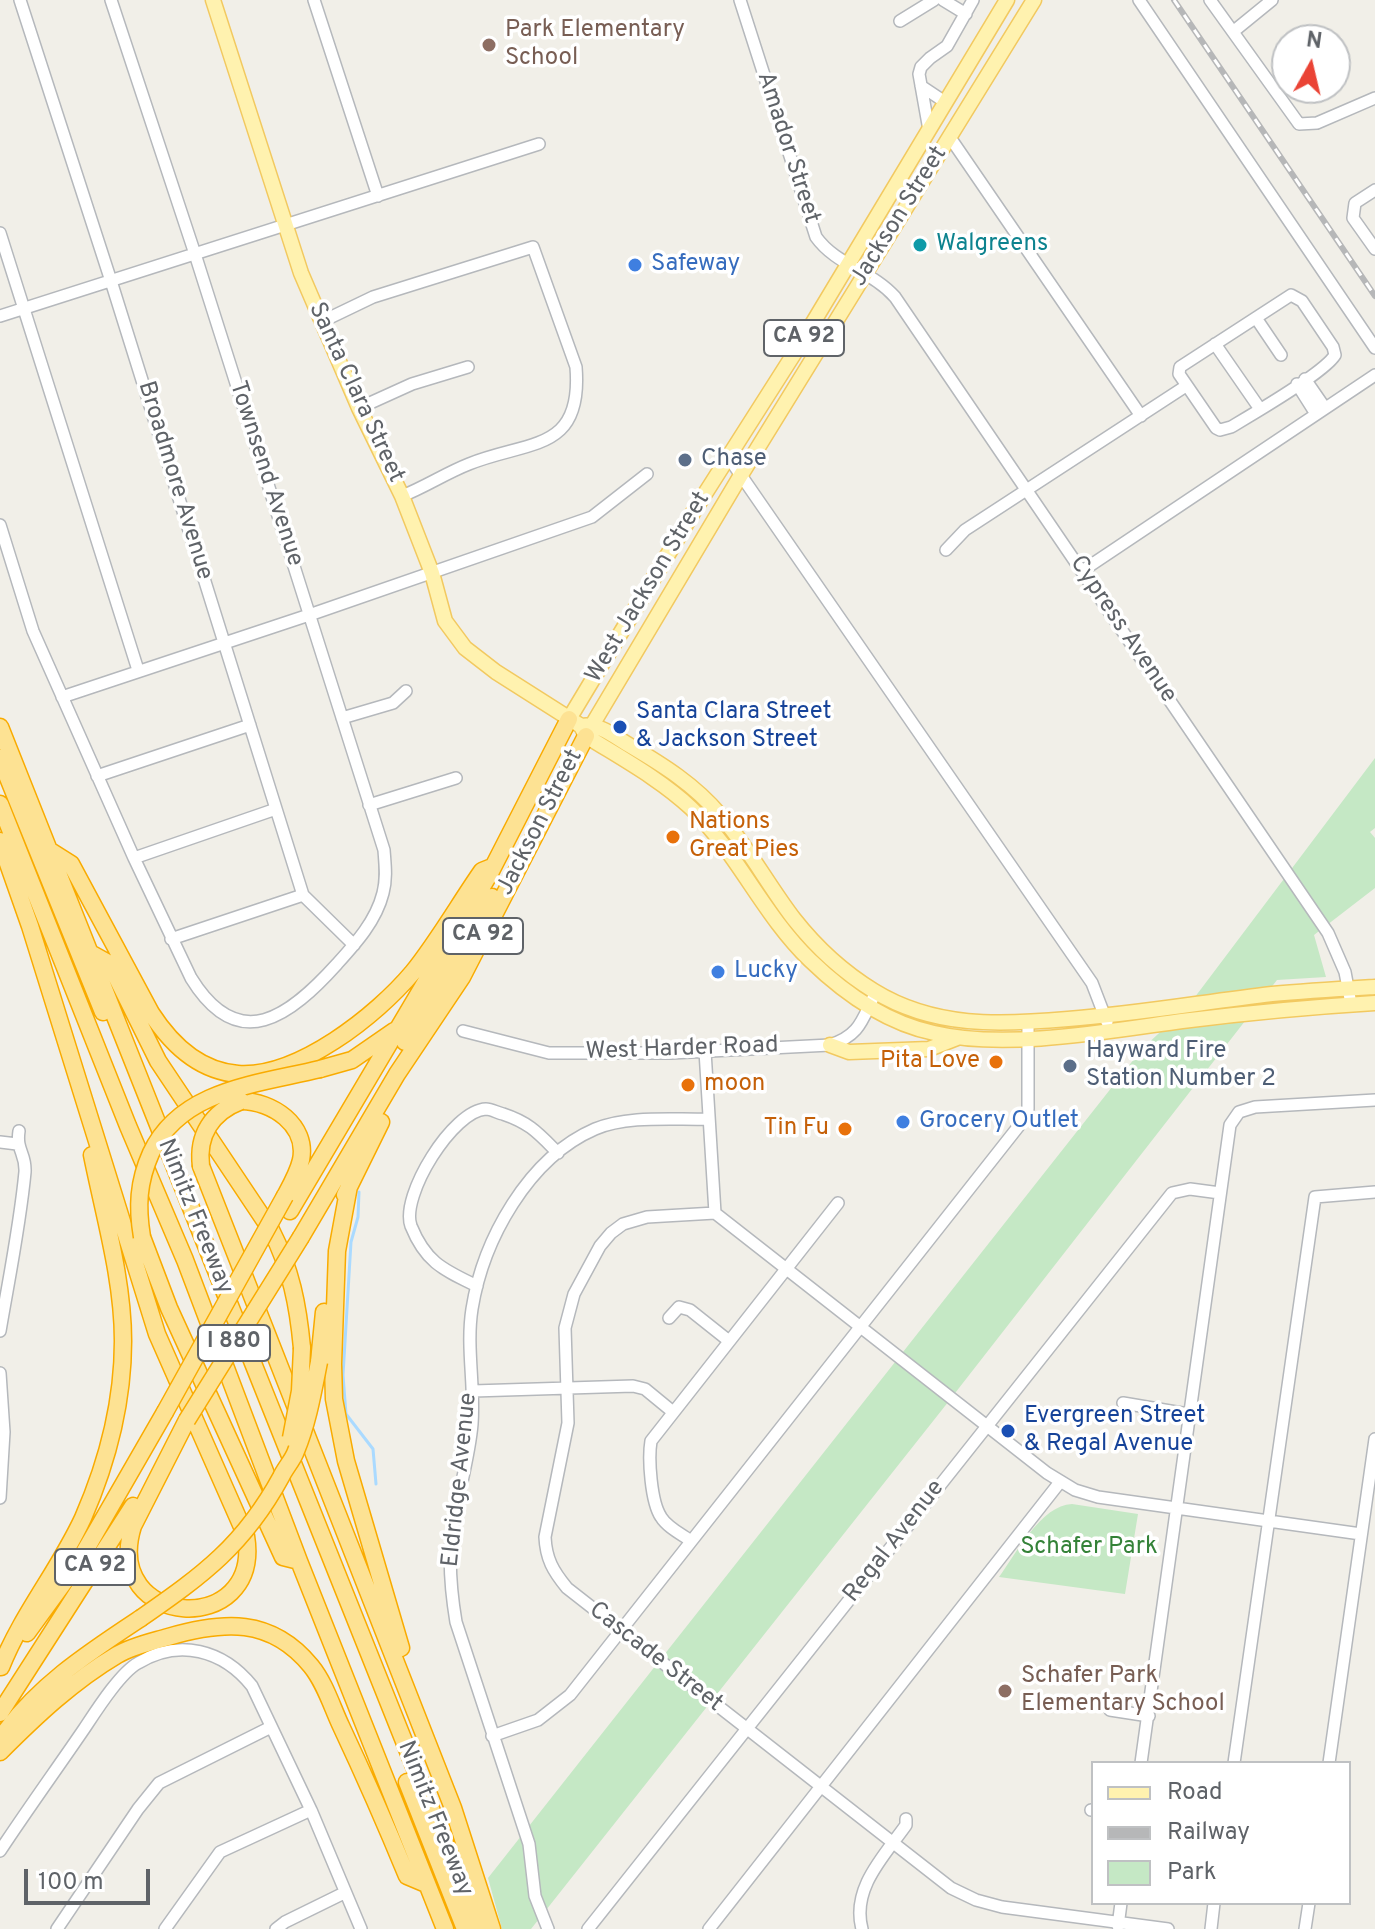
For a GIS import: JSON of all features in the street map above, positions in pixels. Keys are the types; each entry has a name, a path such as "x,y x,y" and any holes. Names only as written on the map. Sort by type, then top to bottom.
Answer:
{"highway":[{"name":"Jackson Street","path":"492,867 582,726"},
{"name":"Jackson Street","path":"397,1074 462,977 582,726"},
{"path":"327,1193 380,1083 488,905 582,726"},
{"name":"Nimitz Freeway","path":"0,727 52,851 130,1058 479,1929"},
{"name":"I 880","path":"0,758 465,1929"},
{"name":"Nimitz Freeway","path":"0,804 128,1126 185,1260 299,1561 445,1929"},
{"path":"0,841 30,926 157,1334 246,1536 249,1549 242,1577 222,1598 207,1607 190,1610 170,1608 152,1598 141,1587 133,1573 129,1544 133,1526 187,1420"},
{"path":"52,851 71,864 163,1032 189,1056 213,1068 238,1074 254,1073 299,1060 340,1038 362,1021 413,972 482,871 492,867"},
{"name":"CA 92","path":"1,1668 78,1563 287,1203 404,1023 492,867"},
{"path":"92,954 110,964 158,1061 281,1249 297,1299 302,1348 300,1391 282,1475"},
{"path":"299,1561 283,1557 169,1308 142,1237 138,1215 140,1187 150,1157 169,1125 193,1106 214,1096 352,1060 404,1023"},
{"path":"0,1739 47,1684 199,1579 234,1545 260,1513 295,1453 309,1413 319,1362 331,1243 338,1211 382,1120 397,1074"},
{"name":"CA 92","path":"0,1713 301,1237 397,1074"},
{"path":"1,1668 13,1638 82,1520 103,1468 120,1383 123,1339 118,1287 75,1077"},
{"path":"287,1203 301,1161 302,1146 293,1126 280,1112 262,1103 241,1101 219,1113 202,1138 201,1166 453,1808 492,1929"},
{"path":"349,1186 337,1251 335,1293 333,1364 338,1428 370,1547 435,1761"},
{"path":"0,1752 44,1708 118,1654 202,1627 224,1625 260,1630 286,1643 313,1668 371,1790 407,1876 426,1884"}],"main road":[{"name":"Santa Clara Street","path":"213,0 286,226 321,322 402,496 432,573 445,621 465,648 502,677 582,726 691,808 789,939 836,984 915,1012 1028,1030"},
{"name":"Jackson Street","path":"729,458 1007,0"},
{"name":"Jackson Street","path":"741,475 1034,0"},
{"path":"945,102 951,120 949,136"},
{"name":"West Jackson Street","path":"582,726 694,511 729,458"},
{"name":"West Jackson Street","path":"582,726 741,475"},
{"path":"1061,1028 1106,1016 1272,994 1375,987"},
{"name":"Santa Clara Street","path":"873,999 912,1027 957,1038 1028,1030"},
{"path":"1028,1030 1061,1028 1108,1032 1255,1011 1375,1003"},
{"path":"830,1045 849,1052 929,1049 957,1038"}],"street":[{"name":"Broadmore Avenue","path":"20,0 303,895 354,945"},
{"name":"Townsend Avenue","path":"0,525 33,631 171,939 201,994 217,1011 238,1020 264,1021 288,1010 310,995 373,918 383,894 386,873 384,850 111,0"},
{"path":"314,0 378,196"},
{"name":"Amador Street","path":"740,0 816,237 833,256 866,273"},
{"path":"900,21 934,0"},
{"path":"943,0 966,14"},
{"path":"929,130 919,74 921,67 947,46 973,0"},
{"path":"1139,0 1375,348"},
{"path":"1210,0 1299,124 1317,123 1375,99"},
{"path":"1234,31 1272,0"},
{"path":"921,86 945,102"},
{"path":"949,136 1141,416"},
{"path":"0,316 539,144"},
{"path":"1375,190 1355,203 1353,218 1375,249"},
{"path":"0,233 138,670"},
{"path":"321,322 373,297 533,247 576,367 578,388 574,411 548,440 470,464 402,496"},
{"name":"Cypress Avenue","path":"866,273 885,285 895,297 1328,933 1339,955 1351,1004"},
{"path":"1285,297 1298,297 1333,347 1335,355 1260,409 1231,427 1220,430 1212,424 1179,374 1180,367 1215,344 1285,297"},
{"path":"1256,318 1281,355"},
{"path":"1215,344 1260,409"},
{"path":"359,408 412,384 468,367"},
{"path":"1082,571 1375,375"},
{"path":"1301,382 1321,411"},
{"path":"946,550 965,530 1186,386"},
{"path":"729,458 1092,983 1106,1016 1108,1032"},
{"path":"62,697 592,517 647,474"},
{"path":"342,718 393,703 406,691"},
{"path":"97,776 250,725"},
{"path":"369,805 456,778"},
{"path":"134,858 276,809"},
{"path":"171,939 303,895"},
{"path":"830,1045 848,1039 859,1026 873,999"},
{"path":"492,1736 538,1720 570,1695 1018,1127 1028,1109 1028,1030"},
{"name":"West Harder Road","path":"463,1031 549,1053 621,1054 830,1045"},
{"path":"705,1051 715,1213 1060,1482 1098,1497 1361,1534"},
{"path":"1141,1761 1230,1125 1239,1112 1255,1107 1375,1100"},
{"path":"477,1286 443,1270 431,1260 410,1223 409,1203 414,1190 443,1141 468,1114 486,1109 525,1121 558,1153"},
{"name":"Eldridge Avenue","path":"548,1929 535,1896 529,1844 456,1622 451,1593 452,1532 472,1426 470,1332 477,1286 491,1247 512,1206 534,1175 558,1153 594,1129 616,1123 709,1119"},
{"path":"0,1142 18,1138 26,1160 23,1197 6,1258 0,1331"},
{"name":"Regal Avenue","path":"588,1929 1172,1193 1190,1189 1220,1193"},
{"path":"1234,1761 1315,1197 1375,1192"},
{"path":"691,1541 661,1517 656,1506 649,1454 651,1441 838,1203"},
{"name":"Cascade Street","path":"715,1213 647,1217 623,1224 611,1233 593,1258 568,1310 565,1328 568,1423 545,1537 546,1554 553,1570 567,1588 951,1888 976,1900 1002,1907 1118,1926 1168,1929"},
{"path":"669,1318 679,1307 690,1310 729,1341"},
{"path":"0,1373 0,1498"},
{"path":"473,1391 633,1386 645,1389 673,1412"},
{"path":"1123,1403 1188,1414"},
{"path":"1329,1761 1375,1439"},
{"path":"709,1929 1060,1482"},
{"path":"0,1851 106,1697 136,1664 164,1652 188,1649 212,1654 238,1668 252,1686 311,1810 361,1929"},
{"path":"1110,1710 1149,1716"},
{"path":"57,1929 159,1783 271,1727"},
{"path":"165,1929 220,1852 311,1810"},
{"path":"862,1929 862,1894 874,1868 906,1825 906,1819"},
{"path":"276,1929 344,1893"},
{"path":"1118,1926 1121,1905"},
{"path":"1211,1929 1214,1905"},
{"path":"1305,1929 1309,1905"}],"green space":[{"path":"1375,758 1375,828 1370,832 1375,838 1375,888 1314,935 1326,977 1277,980 531,1929 502,1929 488,1878 1142,1049 1188,1006"},
{"name":"Schafer Park","path":"1072,1504 1138,1514 1125,1594 999,1577 1040,1521 1061,1506"}],"waterway":[{"path":"359,1192 358,1217 351,1242 343,1375 346,1414 373,1449 376,1484"}],"railway":[{"path":"1174,0 1375,296"}],"place":[{"name":"Park Elementary School","path":"489,45"},
{"name":"Walgreens","path":"920,245"},
{"name":"Safeway","path":"635,265"},
{"name":"Chase","path":"685,460"},
{"name":"Santa Clara Street & Jackson Street","path":"620,727"},
{"name":"Nations Great Pies","path":"673,837"},
{"name":"Lucky","path":"718,972"},
{"name":"Pita Love","path":"996,1062"},
{"name":"Hayward Fire Station Number 2","path":"1070,1066"},
{"name":"moon","path":"688,1085"},
{"name":"Grocery Outlet","path":"903,1122"},
{"name":"Tin Fu","path":"845,1129"},
{"name":"Evergreen Street & Regal Avenue","path":"1008,1431"},
{"name":"Schafer Park Elementary School","path":"1005,1691"}]}
